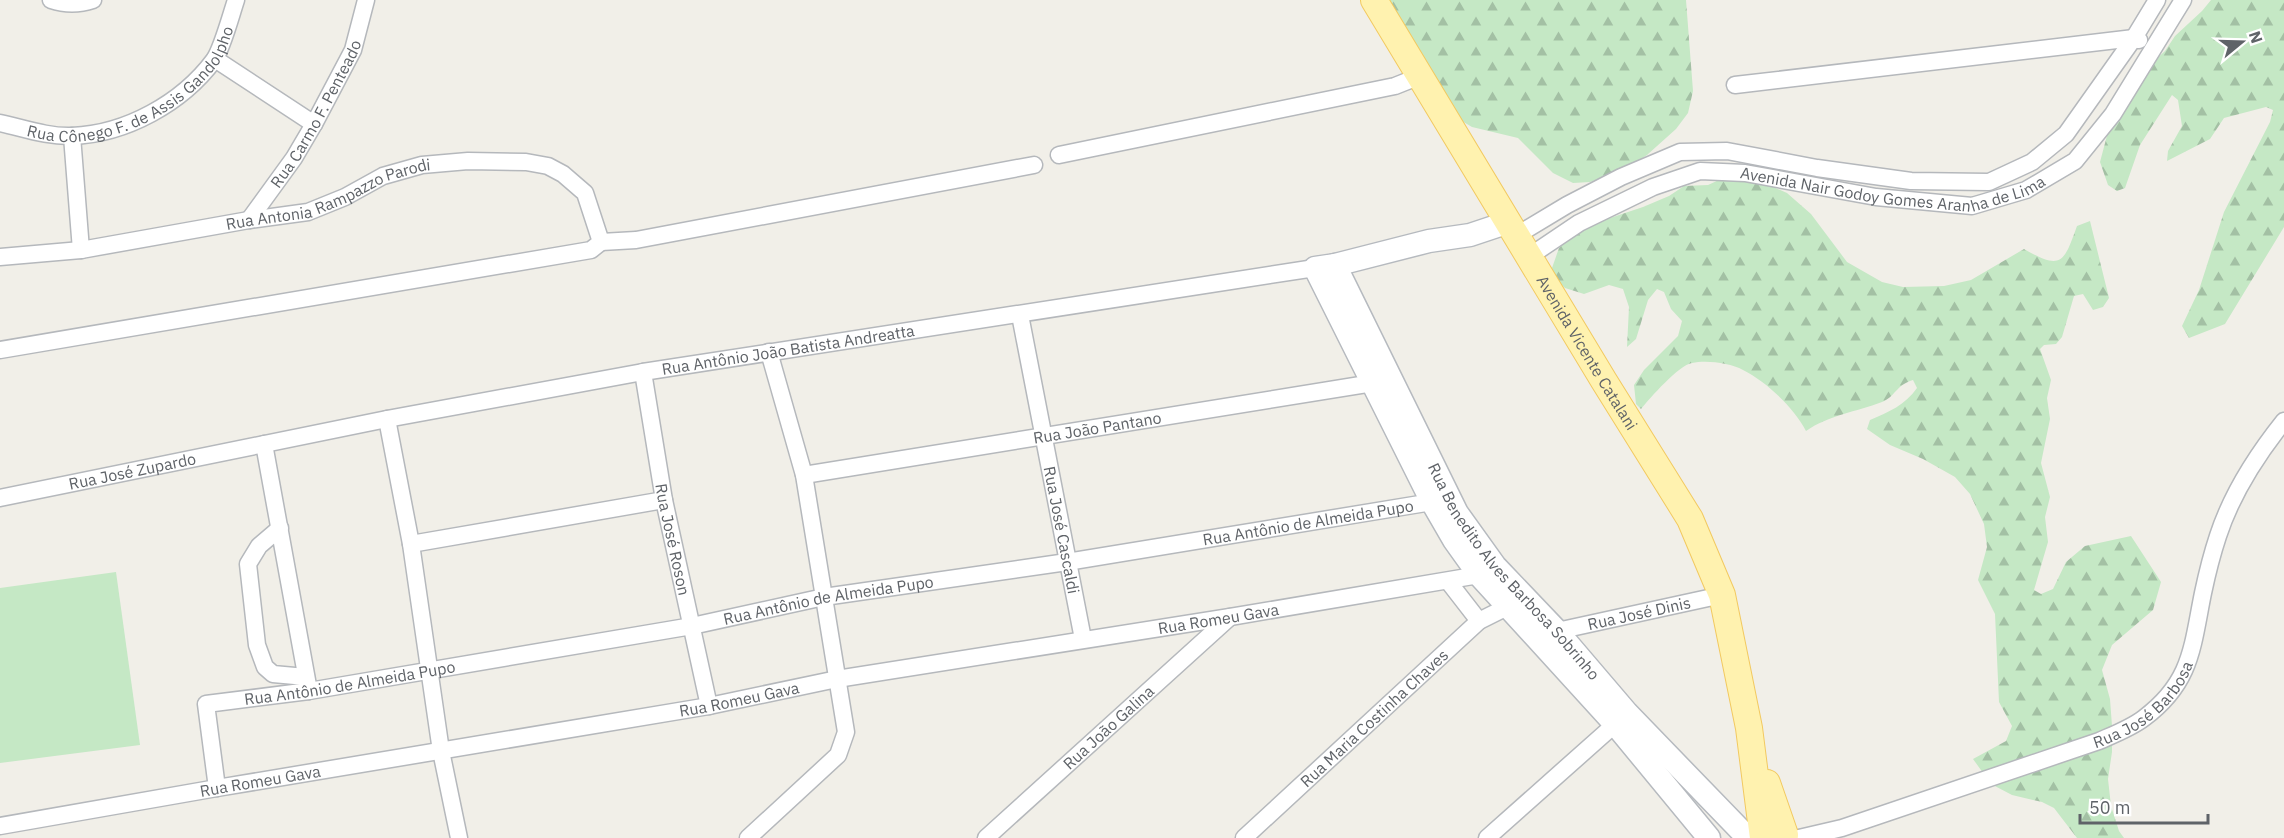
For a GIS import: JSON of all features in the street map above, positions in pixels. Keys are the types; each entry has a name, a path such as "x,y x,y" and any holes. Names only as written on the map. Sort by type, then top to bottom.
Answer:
{"main road":[{"name":"Avenida Vicente Catalani","path":"1374,0 1690,519 1722,595 1749,728 1781,837"}],"street":[{"path":"51,0 62,4 81,4 93,0"},
{"name":"Rua Cônego F. de Assis Gandolpho","path":"0,123 37,132 72,136 114,129 142,118 183,93 215,59 236,0"},
{"name":"Rua Carmo F. Penteado","path":"249,220 294,158 314,124 353,50 366,0"},
{"name":"Avenida Nair Godoy Gomes Aranha de Lima","path":"1519,238 1567,205 1621,177 1680,152 1727,151 1817,168 1911,181 1989,182 2032,162 2066,134 2134,38 2157,0"},
{"name":"Avenida Nair Godoy Gomes Aranha de Lima","path":"1519,238 1580,223 1653,187 1701,171 1745,173 1876,197 1972,206 2018,192 2075,161 2113,114 2183,0"},
{"path":"1735,85 2134,38 2155,46"},
{"path":"215,59 314,124"},
{"path":"1059,155 1395,86 1420,76"},
{"path":"72,136 81,250"},
{"name":"Rua Antonia Rampazzo Parodi","path":"0,257 81,250 249,220 308,212 345,197 383,176 422,165 468,161 526,162 548,166 563,174 581,188 588,201 596,246"},
{"path":"0,350 636,240 1034,165"},
{"path":"2010,172 2018,192"},
{"name":"Rua Antônio João Batista Andreatta","path":"264,444 643,372 1325,267 1429,241 1470,235 1519,238"},
{"name":"Rua Benedito Alves Barbosa Sobrinho","path":"1325,267 1440,497 1454,540 1557,632 1709,838"},
{"name":"Rua José Cascaldi","path":"1020,315 1083,639"},
{"path":"748,838 838,755 846,732 804,475 769,352"},
{"name":"Rua José Roson","path":"643,372 664,500 709,706"},
{"name":"Rua João Pantano","path":"804,475 1382,380"},
{"path":"387,419 411,544 441,752 459,838"},
{"name":"Rua José Barbosa","path":"1781,837 1837,833 2099,741 2126,729 2157,708 2180,679 2188,662 2194,644 2210,564 2229,505 2255,460 2284,421"},
{"path":"264,444 280,528 308,684 273,674 265,667 257,645 248,564 259,546 280,528"},
{"name":"Rua José Zupardo","path":"0,498 264,444"},
{"name":"Rua Antônio de Almeida Pupo","path":"217,788 206,704 308,684 428,670 692,626 824,597 1067,562 1440,497"},
{"path":"411,544 664,500"},
{"name":"Rua Benedito Alves Barbosa Sobrinho","path":"1487,570 1509,606 1736,833"},
{"name":"Rua Romeu Gava","path":"0,826 709,706 837,679 1448,580 1487,570"},
{"path":"1448,580 1479,621"},
{"name":"Rua José Dinis","path":"1557,632 1722,595"},
{"name":"Rua Maria Costinha Chaves","path":"1244,838 1479,621 1509,606"},
{"name":"Rua João Galina","path":"986,838 1230,617"},
{"path":"1487,838 1621,719"}],"green space":[{"path":"1389,0 1686,0 1693,91 1688,113 1676,129 1647,155 1624,170 1590,182 1573,183 1553,173 1518,138 1472,127 1450,114 1391,8"},
{"path":"2211,0 2284,0 2284,227 2225,324 2189,338 2182,326 2199,290 2224,212 2270,122 2273,110 2266,107 2224,118 2210,139 2167,161 2168,151 2182,126 2178,100 2172,95 2140,145 2125,188 2117,191 2108,185 2100,162 2118,94 2165,51 2175,36"},
{"path":"1732,174 1762,182 1787,193 1811,214 1847,262 1882,282 1903,287 1944,286 1971,280 2024,249 2046,260 2060,259 2069,248 2077,226 2090,221 2109,298 2103,307 2093,310 2083,294 2074,296 2062,337 2056,344 2044,345 2040,349 2051,380 2047,398 2050,419 2041,463 2050,497 2045,517 2048,542 2034,590 2041,594 2053,589 2066,562 2085,546 2131,536 2161,582 2153,610 2112,645 2102,670 2110,699 2112,726 2112,752 2108,779 2111,806 2119,831 2124,838 2077,838 2054,808 2042,802 2012,795 1991,784 1973,759 2006,741 2012,726 1999,702 1995,614 1978,580 1987,547 1984,524 1970,494 1955,477 1923,459 1890,445 1867,429 1870,420 1896,407 1912,394 1917,388 1913,380 1907,382 1882,402 1833,417 1806,431 1787,405 1752,375 1725,364 1698,362 1680,369 1641,409 1636,404 1634,385 1644,370 1678,336 1682,321 1671,309 1664,292 1657,289 1648,300 1636,339 1627,347 1629,307 1623,289 1609,285 1584,294 1565,288 1556,280 1552,268 1559,248 1580,228 1643,207 1669,196 1684,186 1708,185"},
{"path":"116,572 140,745 0,763 0,588"}]}
